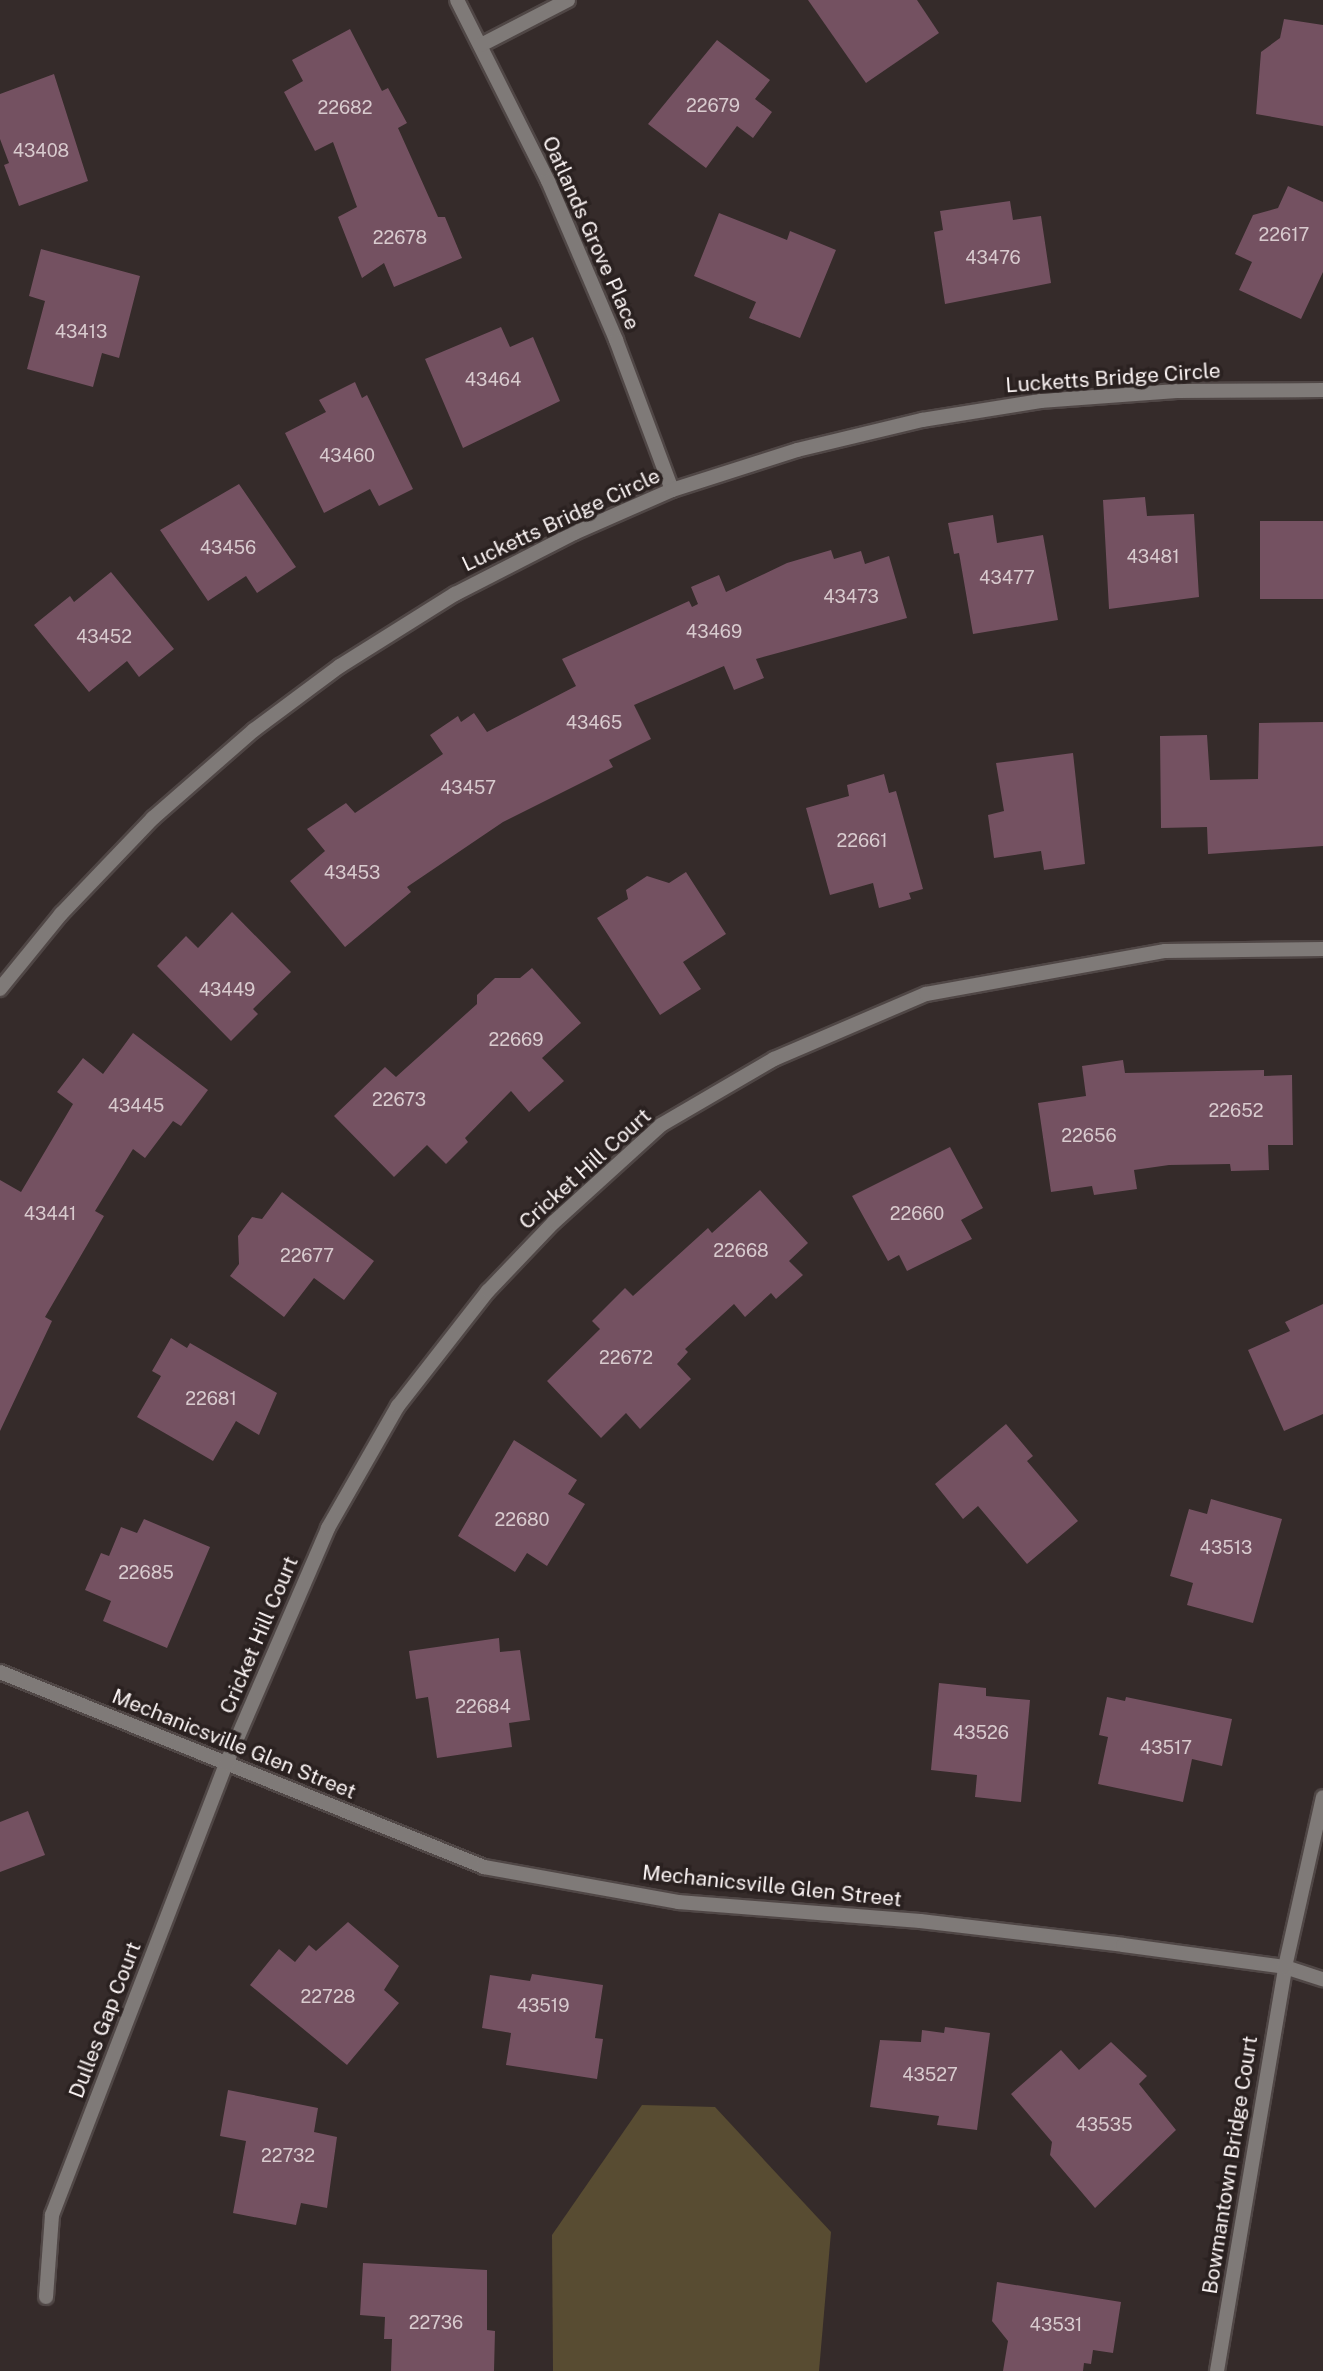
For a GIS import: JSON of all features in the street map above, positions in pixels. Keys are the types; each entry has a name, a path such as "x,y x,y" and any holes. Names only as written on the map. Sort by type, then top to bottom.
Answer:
{"street":[{"name":"Oatlands Grove Place","path":"457,0 553,194 616,341 672,490"},
{"path":"481,45 568,0"},
{"name":"Lucketts Bridge Circle","path":"0,989 61,914 153,818 265,722 340,666 455,594 574,533 672,490 797,450 922,420 1040,401 1177,391 1323,390"},
{"name":"Cricket Hill Court","path":"226,1765 328,1528 398,1406 488,1291 554,1222 662,1125 774,1059 926,994 1165,951 1323,949"},
{"name":"Mechanicsville Glen Street","path":"0,1672 484,1867 678,1902 920,1921 1285,1967 1323,1979"},
{"name":"Dulles Gap Court","path":"46,2297 52,2215 226,1765"},
{"name":"Bowmantown Bridge Court","path":"1217,2371 1285,1967 1323,1797"}],"shaded area":[{"path":"642,2105 715,2107 831,2232 819,2371 553,2371 552,2235"}],"building":[{"path":"808,0 917,0 939,33 866,83"},
{"path":"1284,19 1323,25 1323,126 1256,114 1261,52 1280,38"},
{"path":"350,29 382,91 388,88 407,123 398,128 438,217 445,217 462,258 394,287 384,263 362,278 338,217 357,207 333,142 315,151 284,92 303,81 292,60"},
{"path":"717,40 770,80 755,99 772,112 753,138 737,126 706,168 648,124"},
{"path":"54,74 88,181 19,206 4,165 9,163 0,139 0,94"},
{"path":"1288,186 1323,202 1323,272 1301,319 1239,290 1252,262 1235,254 1253,215 1278,208"},
{"path":"1010,201 1013,220 1041,216 1051,283 945,304 934,232 943,230 940,211"},
{"path":"719,213 787,240 790,231 836,250 800,338 749,318 756,302 694,276"},
{"path":"41,249 140,276 119,358 102,353 93,387 27,369 45,301 29,296"},
{"path":"501,327 510,347 533,337 560,401 463,448 425,359"},
{"path":"355,382 362,398 367,395 413,489 379,506 370,489 324,513 285,433 326,412 319,400"},
{"path":"239,484 296,567 257,593 246,576 208,601 160,530"},
{"path":"1145,497 1147,516 1194,514 1199,597 1109,609 1103,500"},
{"path":"993,515 997,543 1043,535 1058,620 973,634 959,553 954,554 948,523"},
{"path":"1260,521 1323,521 1323,599 1260,599"},
{"path":"831,550 834,559 861,551 865,564 889,556 907,618 756,659 764,678 734,690 724,666 634,705 651,739 609,760 613,767 503,822 407,887 411,892 345,947 290,881 325,851 307,829 346,803 355,813 443,754 430,735 458,716 461,722 474,713 487,732 576,686 562,659 689,601 692,607 698,604 691,587 719,575 726,592 787,563"},
{"path":"111,572 174,649 139,677 127,661 89,692 34,625 70,596 74,602"},
{"path":"1323,722 1323,846 1208,854 1207,827 1161,828 1160,736 1207,735 1210,780 1258,779 1259,723"},
{"path":"1073,753 1085,864 1044,870 1041,851 994,858 988,815 1004,811 996,763"},
{"path":"884,774 889,793 896,791 923,889 909,893 911,899 879,908 873,883 830,895 806,808 849,796 847,785"},
{"path":"686,872 726,934 683,962 701,989 660,1015 597,918 628,899 626,890 647,876 669,883"},
{"path":"232,912 291,972 253,1009 258,1014 231,1041 157,966 186,936 198,948"},
{"path":"532,968 581,1023 542,1058 564,1081 529,1112 511,1091 465,1138 468,1142 446,1164 427,1145 394,1177 334,1116 385,1067 396,1077 477,1004 477,995 495,978 520,978"},
{"path":"133,1033 208,1090 181,1126 173,1121 145,1158 133,1149 95,1211 104,1216 45,1317 52,1321 0,1431 0,1180 21,1192 73,1104 57,1092 83,1058 103,1074"},
{"path":"1123,1060 1125,1073 1264,1070 1264,1076 1292,1075 1293,1145 1268,1145 1269,1170 1231,1171 1230,1164 1169,1165 1134,1170 1137,1189 1094,1195 1092,1186 1051,1192 1038,1103 1086,1096 1082,1066"},
{"path":"950,1147 983,1208 961,1220 972,1239 907,1271 899,1255 888,1261 852,1196"},
{"path":"760,1190 808,1243 789,1261 803,1275 776,1299 771,1293 745,1317 734,1304 685,1349 688,1352 677,1364 691,1379 640,1429 626,1413 601,1438 547,1381 600,1329 592,1321 625,1288 633,1296 708,1228 712,1233"},
{"path":"282,1192 374,1261 344,1300 314,1278 284,1317 230,1276 239,1264 238,1236 252,1217 262,1219"},
{"path":"1323,1304 1323,1414 1284,1431 1248,1350 1290,1331 1285,1322"},
{"path":"171,1338 187,1348 190,1343 277,1393 259,1435 236,1421 213,1461 137,1417 161,1376 152,1371"},
{"path":"1006,1424 1033,1456 1027,1461 1078,1521 1027,1564 978,1506 963,1519 935,1484"},
{"path":"514,1440 577,1480 568,1494 585,1504 547,1566 527,1553 515,1572 458,1536"},
{"path":"1211,1499 1282,1519 1253,1623 1187,1605 1193,1583 1170,1576 1189,1509 1207,1514"},
{"path":"144,1519 210,1547 167,1648 103,1621 111,1601 85,1590 101,1553 109,1556 121,1527 137,1533"},
{"path":"499,1638 500,1652 520,1650 530,1720 509,1723 512,1747 437,1758 428,1697 416,1699 409,1651"},
{"path":"939,1683 986,1688 986,1696 1030,1700 1021,1802 975,1797 977,1775 931,1770"},
{"path":"1107,1697 1125,1701 1126,1697 1232,1719 1222,1766 1192,1759 1183,1802 1098,1784 1108,1737 1099,1735"},
{"path":"28,1811 45,1855 0,1872 0,1822"},
{"path":"348,1922 399,1966 384,1990 399,2003 347,2065 250,1985 279,1949 295,1962 309,1945 316,1951"},
{"path":"532,1974 603,1985 595,2038 603,2039 597,2079 506,2065 511,2033 482,2028 490,1975 530,1981"},
{"path":"945,2027 990,2033 977,2130 937,2125 939,2116 870,2107 880,2040 921,2042 922,2030 944,2033"},
{"path":"1111,2042 1147,2076 1139,2084 1176,2130 1095,2208 1050,2155 1052,2142 1011,2094 1061,2050 1079,2070"},
{"path":"228,2090 318,2108 314,2132 337,2137 327,2208 301,2203 296,2225 233,2213 246,2141 220,2136"},
{"path":"363,2263 487,2270 487,2330 495,2331 494,2371 391,2371 392,2339 384,2339 385,2317 360,2315"},
{"path":"997,2282 1121,2302 1113,2353 1093,2350 1091,2364 1084,2363 1083,2371 1003,2371 1008,2341 992,2321"}]}
